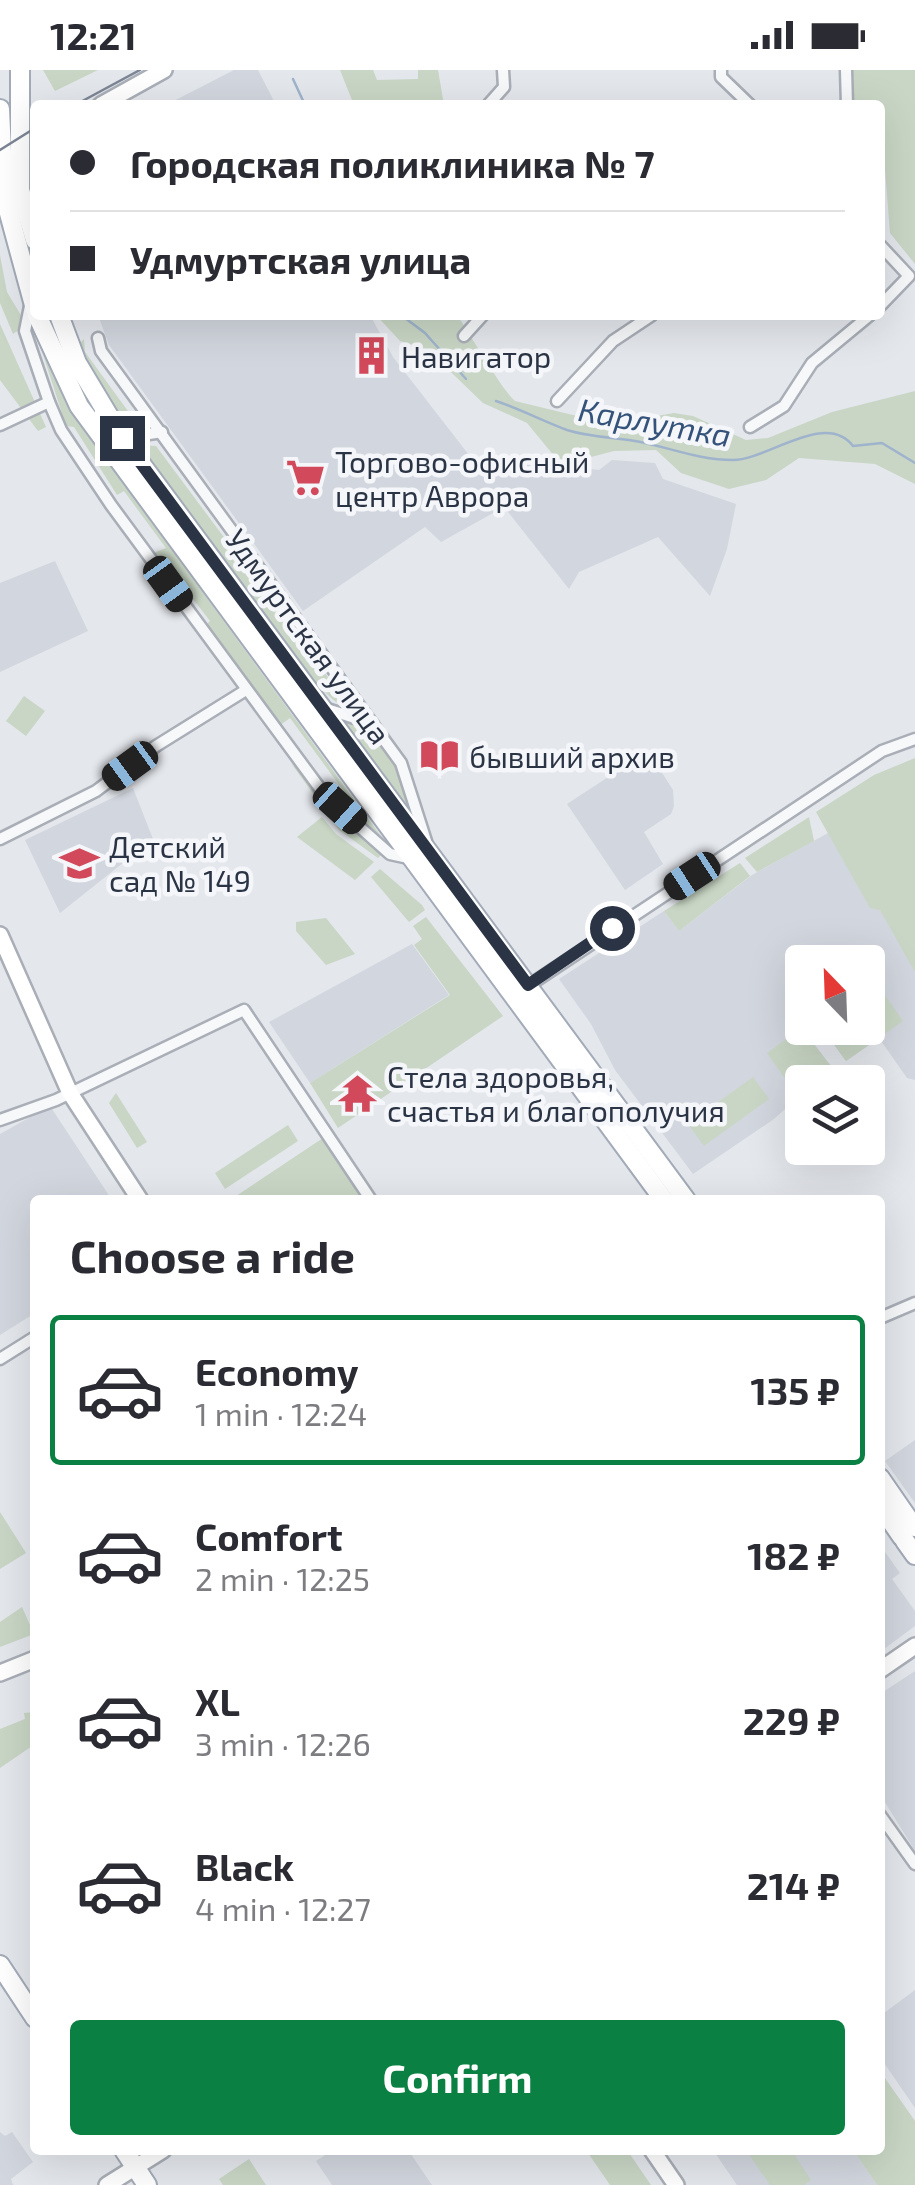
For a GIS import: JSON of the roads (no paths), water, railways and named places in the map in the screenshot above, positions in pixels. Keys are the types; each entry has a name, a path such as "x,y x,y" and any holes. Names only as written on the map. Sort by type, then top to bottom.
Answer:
{"main road":[{"path":"20,70 28,146 20,190 30,223"},
{"name":"Удмуртская улица","path":"0,108 0,163 28,255"},
{"path":"1,136 28,146"},
{"path":"0,163 28,146"},
{"name":"Удмуртская улица","path":"40,320 79,406 579,1068 682,1195"},
{"name":"Удмуртская улица","path":"61,320 77,363 122,438 323,708 421,856"},
{"name":"Удмуртская улица","path":"579,1068 661,1195"},
{"path":"885,1489 909,1540"},
{"path":"885,1512 909,1540"},
{"path":"0,1966 30,2011"},
{"path":"127,2155 146,2185"}],"street":[{"path":"110,100 164,70"},
{"path":"493,100 504,88 502,70"},
{"path":"721,70 721,77 745,100"},
{"path":"846,70 847,100"},
{"path":"885,250 908,273 905,284 885,302"},
{"name":"Удмуртская улица","path":"30,319 25,330 61,430 246,690 327,798 390,854 421,856 401,763 101,351 98,338"},
{"path":"464,336 478,320"},
{"path":"557,402 614,341 645,320"},
{"path":"750,427 784,406 812,363 864,320"},
{"path":"0,425 49,402"},
{"path":"122,438 162,432"},
{"path":"0,839 96,791 156,746 246,690"},
{"path":"323,708 374,725"},
{"path":"521,991 882,751 915,739"},
{"path":"0,934 70,1093 137,1195"},
{"path":"0,1120 70,1093 244,1010 368,1195"},
{"path":"885,1316 915,1302"},
{"path":"0,1359 30,1340"},
{"path":"885,1667 915,1646"},
{"path":"0,1673 30,1661"},
{"path":"885,1822 915,1864"},
{"path":"107,2185 156,2155"},
{"path":"655,2155 676,2185"}],"waterway":[{"name":"Карлутка","path":"293,79 303,100"},
{"name":"Карлутка","path":"408,320 425,333 466,379"},
{"name":"Карлутка","path":"496,401 575,432 708,458 747,458 828,433 841,436 853,446 882,443 915,463"}],"tram line":[{"path":"84,100 140,70"},
{"path":"0,150 30,131"}],"place":[{"name":"Навигатор","path":"371,356"},
{"name":"Торгово-офисный центр Аврора","path":"305,478"},
{"name":"бывший архив","path":"439,756"},
{"name":"Детский сад № 149","path":"79,863"},
{"name":"Стела здоровья, счастья и благополучия","path":"357,1093"}]}
